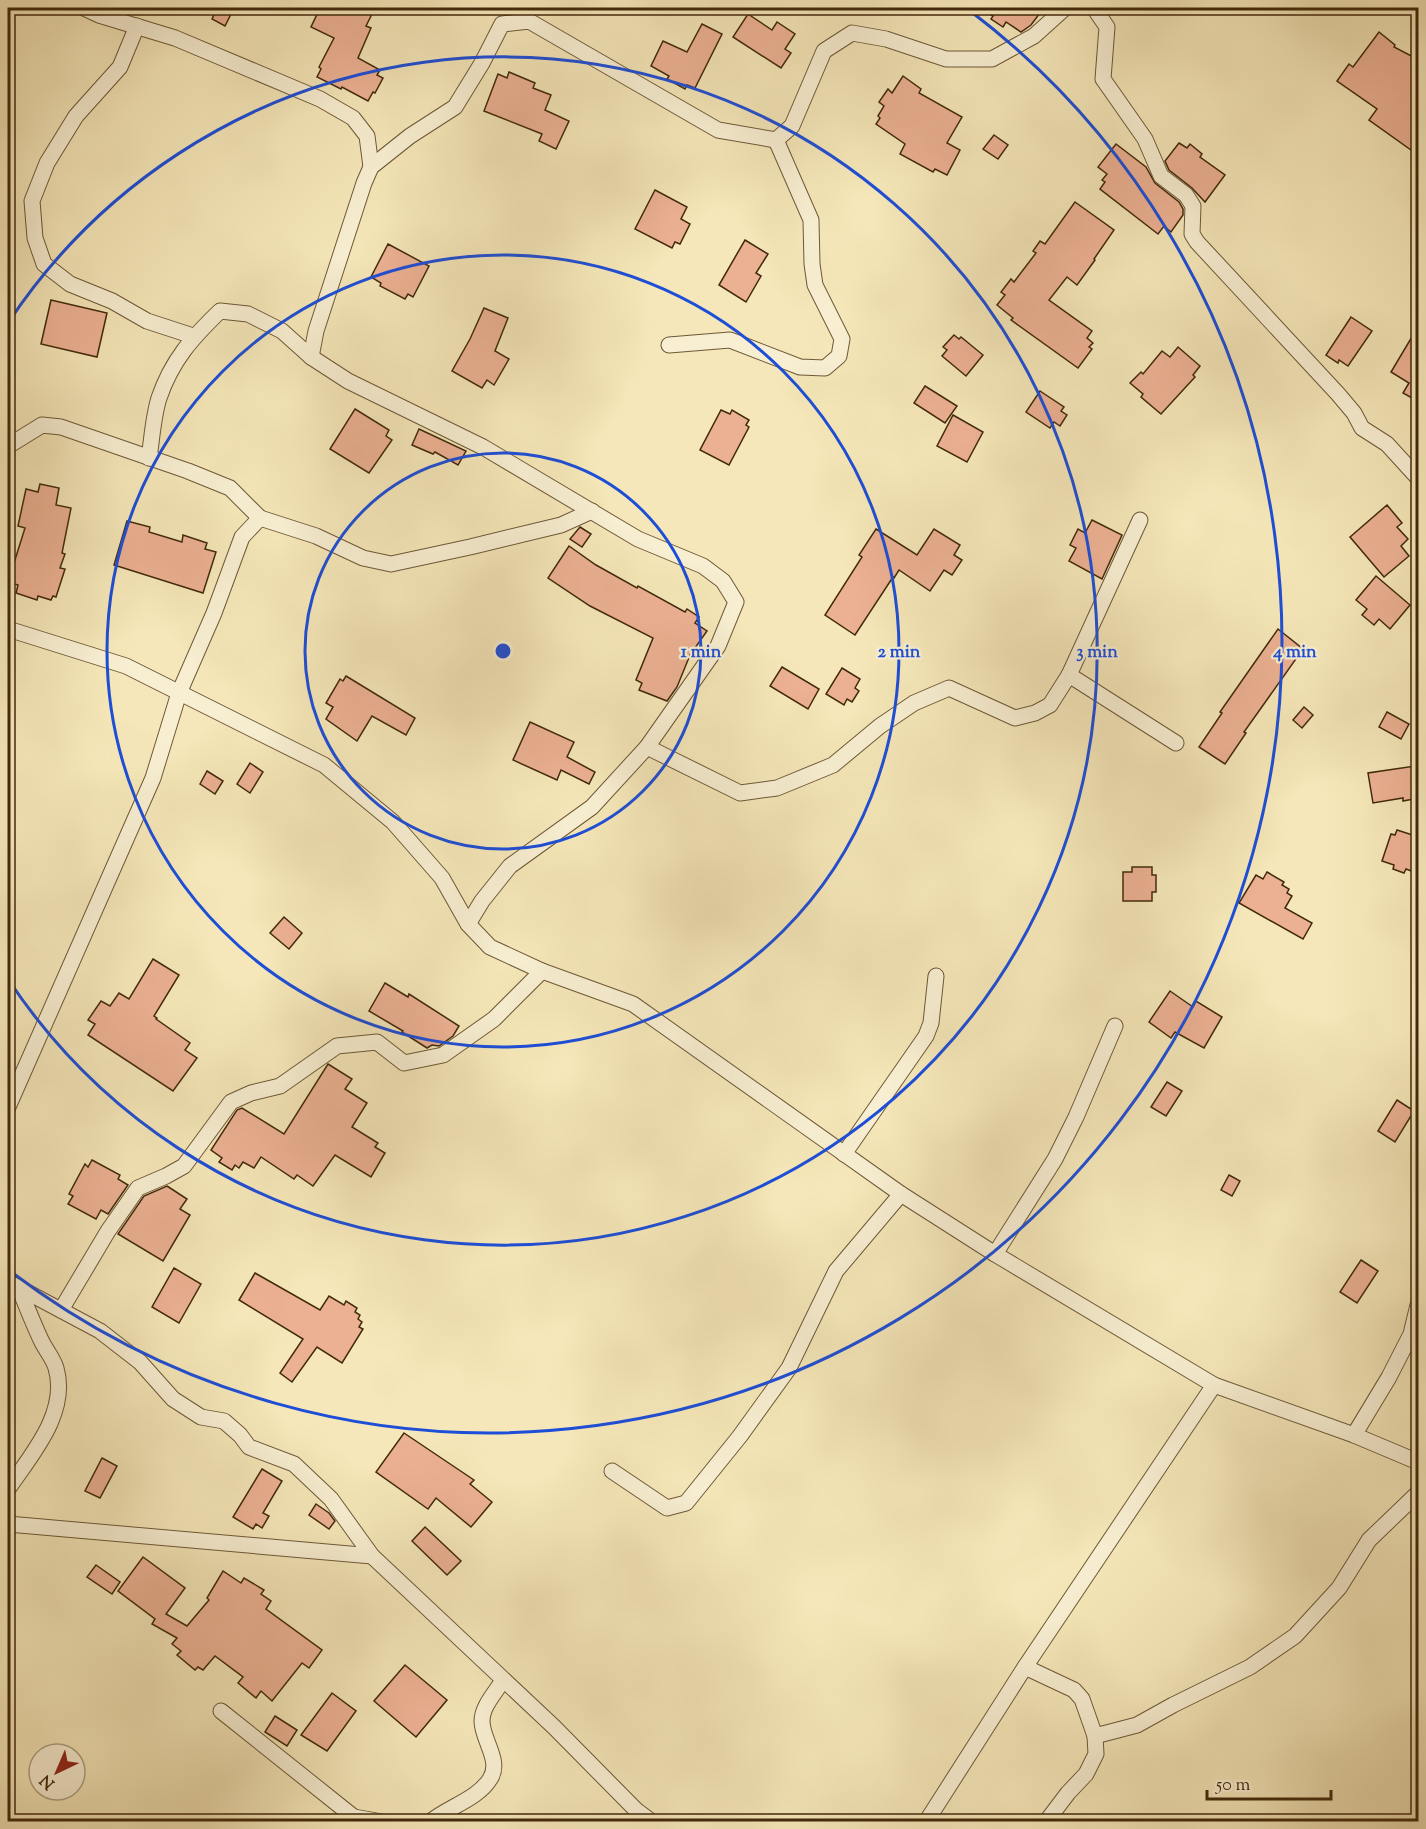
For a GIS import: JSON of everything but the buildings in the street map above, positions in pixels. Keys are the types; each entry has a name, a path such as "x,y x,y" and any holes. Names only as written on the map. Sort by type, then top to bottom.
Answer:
{"street":[{"path":"84,8 99,15 175,38 320,99 353,118 367,136 371,167"},
{"path":"776,140 792,126 824,51 852,33 886,39 946,59 992,59 1034,36 1065,8"},
{"path":"1094,8 1107,27 1102,79 1145,139 1161,176 1186,195 1193,206 1192,234 1197,242 1338,394 1354,413 1362,428 1387,444 1419,478"},
{"path":"311,357 316,330 371,167 410,136 454,107 482,63 502,24 529,21 718,130 776,140"},
{"path":"137,26 120,67 76,116 47,164 32,201 35,238 44,264 70,284 111,301 147,321 193,336"},
{"path":"669,345 730,340 800,367 825,368 839,356 842,339 815,285 811,220 776,140"},
{"path":"149,458 159,399 172,366 193,336 220,311 248,315 282,331 311,357 348,381 483,447 638,539 703,566 723,581 736,602 718,646 647,747 592,807 510,866 482,901 468,924"},
{"path":"8,446 42,425 61,427 188,471 230,489 260,518 316,536 363,558 391,564 561,525 592,511"},
{"path":"8,1107 153,778 179,693 214,613 242,537 260,518"},
{"path":"647,747 740,793 777,788 833,765 914,702 949,688 1015,718 1035,713 1050,705 1069,675 1140,520"},
{"path":"8,629 126,666 324,765 393,822 442,878 468,924 490,947 542,971 633,1004 901,1194 995,1254 1214,1385 1354,1434 1419,1462"},
{"path":"1069,675 1176,743"},
{"path":"61,1310 108,1230 138,1188 184,1166 231,1102 251,1093 280,1086 337,1046 377,1042 404,1063 443,1055 494,1019 542,971"},
{"path":"844,1154 926,1036 931,1023 936,976"},
{"path":"995,1254 1054,1159 1076,1117 1115,1026"},
{"path":"612,1471 667,1508 686,1503 740,1436 789,1368 836,1271 901,1194"},
{"path":"13,1285 100,1331 140,1362 173,1399 201,1417 224,1421 240,1435 249,1447 294,1464 332,1499 372,1556 554,1727 636,1810 652,1821"},
{"path":"8,1489 36,1447 54,1414 58,1392 56,1368 13,1285"},
{"path":"1354,1434 1389,1377 1411,1334 1419,1305"},
{"path":"926,1821 1025,1667 1214,1385"},
{"path":"1095,1736 1137,1725 1250,1667 1295,1636 1339,1588 1369,1540 1419,1492"},
{"path":"8,1524 372,1556"},
{"path":"1025,1667 1074,1690 1082,1699 1095,1736 1096,1754 1086,1774 1046,1821"},
{"path":"430,1821 478,1792 490,1780 494,1771 494,1760 484,1734 482,1720 485,1709 503,1680"},
{"path":"221,1711 357,1819 382,1821"}]}
